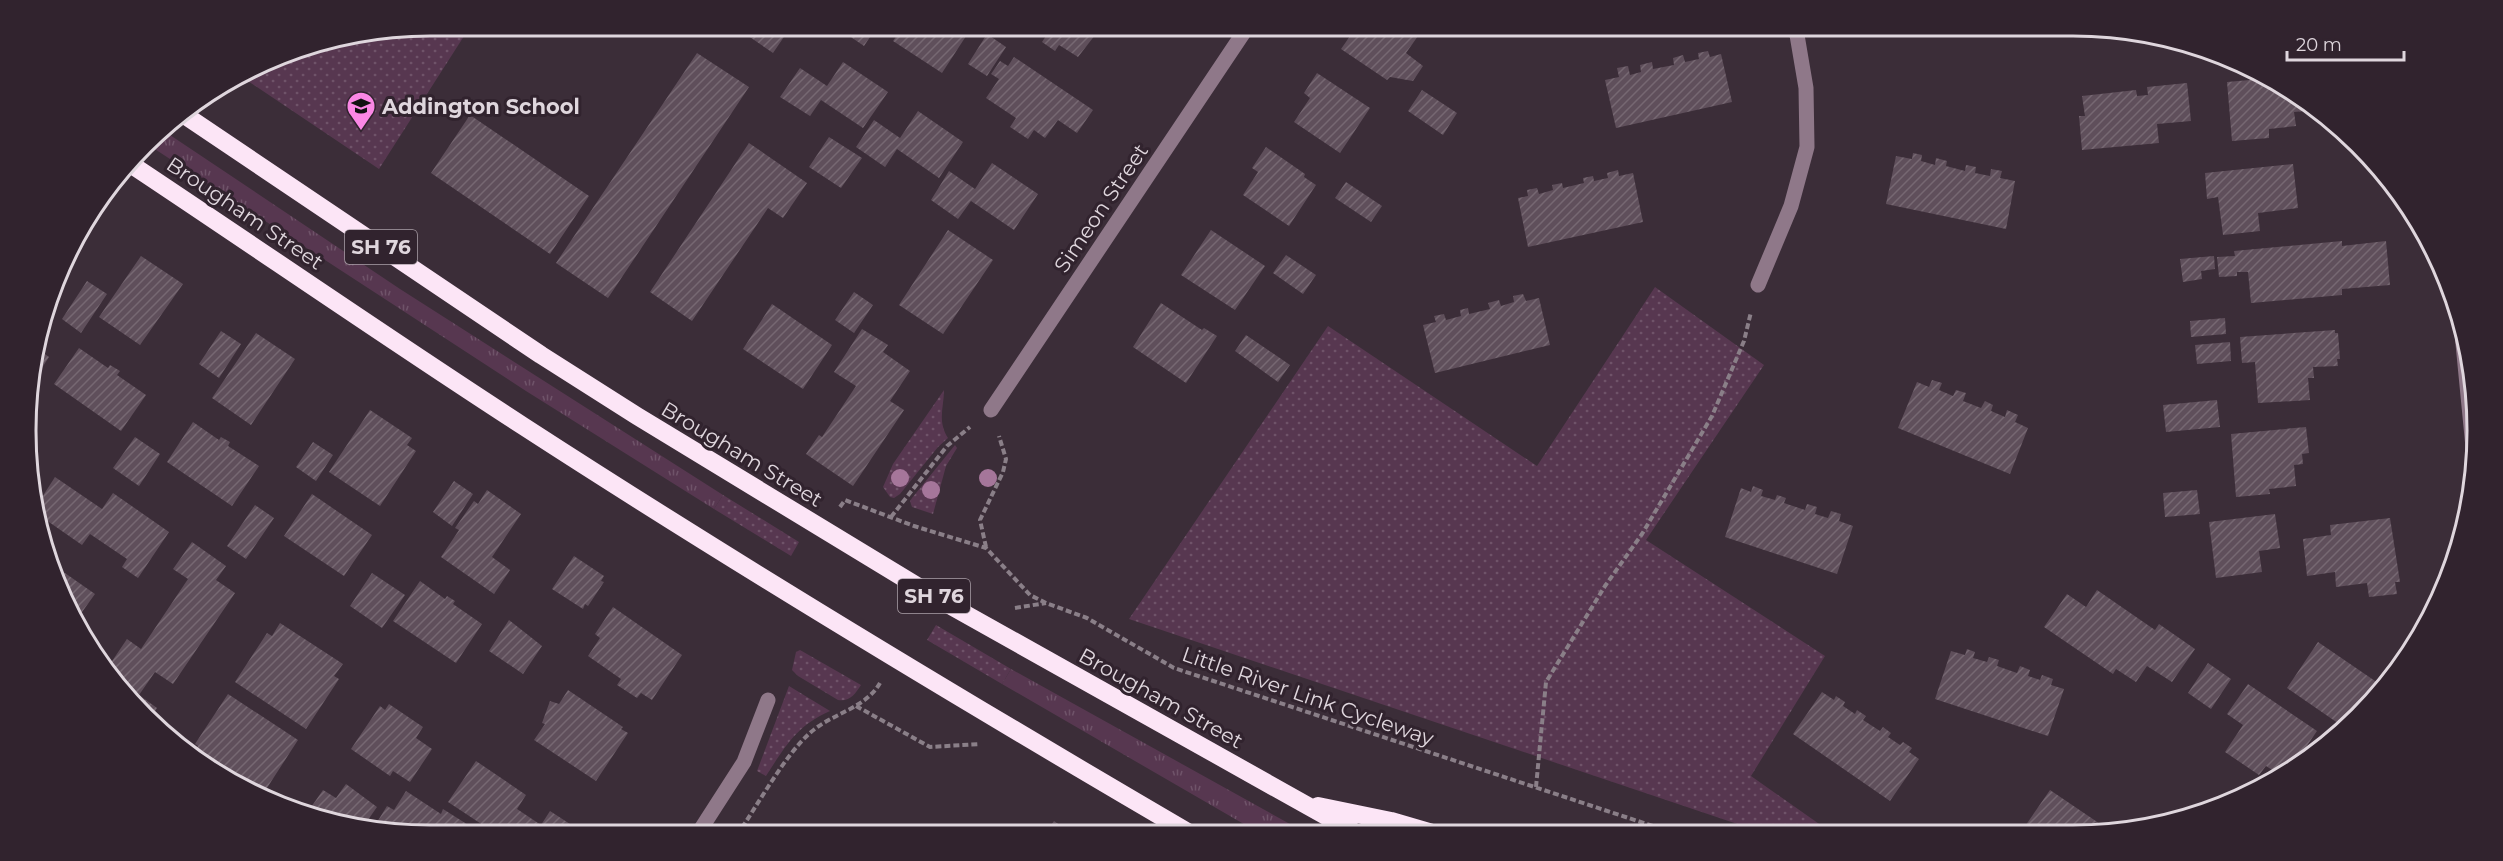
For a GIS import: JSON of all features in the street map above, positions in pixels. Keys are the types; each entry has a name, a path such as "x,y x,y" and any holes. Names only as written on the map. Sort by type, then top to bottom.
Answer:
{"highway":[{"name":"Brougham Street","path":"190,118 541,355 637,416 951,606 1296,801"},
{"name":"Brougham Street","path":"136,168 512,419 752,571 894,659 1176,825"},
{"path":"1296,801 1405,825"},
{"name":"SH 76","path":"1296,801 1341,825"}],"street":[{"name":"Simeon Street","path":"991,410 1241,36"},
{"path":"1758,285 1791,206 1807,147 1806,88 1797,36"},
{"path":"703,825 744,762 768,700"}],"path":[{"path":"1536,787 1546,682 1605,586 1642,534 1712,416 1744,341 1758,285"},
{"path":"891,517 946,446 991,410 1006,459 1003,472 980,520 987,548"},
{"name":"Little River Link Cycleway","path":"845,500 987,548 1030,595 1087,618 1174,668 1650,825"},
{"path":"1018,607 1046,603"},
{"path":"744,825 797,747 811,732 856,706 875,692"},
{"path":"856,706 930,747 946,746"}],"green space":[{"name":"Addington School","path":"464,36 379,169 248,81 280,66 328,49 379,39"},
{"path":"169,135 400,289 723,495 714,509 526,391 155,149"},
{"path":"1655,287 1764,365 1646,540 1825,656 1751,776 1821,825 1740,825 1129,619 1328,326 1537,466"},
{"path":"944,390 942,420 948,438 900,494 894,498 890,497 883,487 893,464"},
{"path":"955,445 957,448 946,466 933,514 912,507 910,501 912,498"},
{"path":"723,495 799,542 791,556 714,509"},
{"path":"936,625 1011,669 1002,684 927,640"},
{"path":"800,650 861,685 849,699 838,700 792,670 796,652"},
{"path":"1011,669 1292,825 1245,825 1002,684"},
{"path":"789,686 830,711 808,723 792,738 766,776 757,771"}],"building":[{"path":"748,36 785,36 773,53"},
{"path":"849,36 871,36 864,46"},
{"path":"896,36 966,36 942,73 893,41"},
{"path":"986,36 990,36 1006,47 987,76 968,64"},
{"path":"1046,36 1094,36 1078,57 1059,45 1055,51 1042,42"},
{"path":"1350,36 1418,36 1406,53 1423,66 1413,81 1390,77 1387,80 1341,49"},
{"path":"1708,51 1710,57 1721,54 1732,102 1616,128 1605,80 1619,77 1617,68 1628,66 1630,75 1641,72 1640,65 1652,62 1653,69 1674,65 1673,58 1683,55 1685,62 1699,59 1698,53"},
{"path":"697,53 749,87 608,298 556,263"},
{"path":"1014,57 1093,110 1077,133 1058,120 1045,138 1034,130 1028,139 1010,127 1016,118 986,98 999,79 991,74 1000,61 1008,66"},
{"path":"843,62 888,92 863,128 821,100 810,116 780,97 800,68 827,86"},
{"path":"1317,73 1370,108 1340,153 1294,122 1310,98 1304,93"},
{"path":"2252,80 2304,111 2294,112 2296,126 2269,129 2269,138 2232,141 2227,82"},
{"path":"2187,83 2191,121 2157,124 2159,143 2082,150 2079,116 2085,116 2082,96 2136,90 2137,96 2148,95 2147,87"},
{"path":"1422,90 1457,113 1443,135 1408,111"},
{"path":"918,111 963,142 939,178 897,149 885,167 856,147 874,120 900,138"},
{"path":"470,115 589,196 550,254 431,173"},
{"path":"829,137 862,158 841,188 809,167"},
{"path":"749,143 807,183 783,218 768,208 692,321 650,292"},
{"path":"1266,147 1305,174 1304,177 1316,185 1289,226 1243,195 1258,172 1252,168"},
{"path":"1913,153 1922,155 1921,161 1935,165 1936,158 1947,161 1946,166 1965,171 1966,165 1976,167 1975,173 1990,176 1991,169 2002,171 2000,178 2015,181 2006,229 1886,204 1896,156 1912,159"},
{"path":"992,163 1038,194 1014,230 971,201 958,219 931,200 949,171 975,189"},
{"path":"2293,164 2298,208 2258,213 2260,231 2223,235 2218,197 2207,199 2205,173"},
{"path":"1618,170 1619,176 1633,173 1643,222 1528,247 1518,198 1528,196 1527,190 1537,188 1539,194 1553,190 1552,185 1562,183 1563,188 1584,183 1583,178 1593,176 1594,181 1608,178 1607,173"},
{"path":"1346,182 1382,206 1371,222 1335,198"},
{"path":"948,230 993,260 943,334 899,305"},
{"path":"1211,230 1265,266 1235,310 1181,275"},
{"path":"2342,241 2342,246 2386,241 2390,285 2342,289 2342,295 2251,303 2248,272 2237,272 2237,276 2219,277 2217,257 2235,256 2234,251"},
{"path":"1286,255 1316,275 1303,294 1273,273"},
{"path":"141,256 183,284 140,345 99,317"},
{"path":"2214,256 2215,269 2201,271 2202,279 2183,282 2180,259"},
{"path":"87,281 107,294 81,333 62,319"},
{"path":"854,292 873,305 854,333 835,320"},
{"path":"1523,294 1526,301 1539,298 1550,345 1435,373 1423,325 1436,322 1434,316 1444,314 1446,320 1461,316 1460,310 1468,308 1469,314 1490,309 1488,303 1499,300 1501,306 1514,302 1513,296"},
{"path":"1161,303 1202,330 1204,328 1217,336 1186,383 1133,347"},
{"path":"772,304 832,345 803,389 743,349"},
{"path":"2225,318 2226,334 2191,337 2190,321"},
{"path":"862,329 888,345 883,352 910,371 890,401 904,410 853,486 806,454 819,435 822,437 856,386 834,372"},
{"path":"2335,330 2335,333 2338,333 2340,359 2337,359 2338,366 2313,367 2314,378 2308,378 2310,400 2258,403 2255,362 2242,363 2240,337"},
{"path":"221,331 241,344 219,378 199,364"},
{"path":"256,333 295,359 251,425 212,398"},
{"path":"1246,335 1290,365 1278,382 1235,351"},
{"path":"2230,342 2231,361 2197,364 2195,345"},
{"path":"79,348 108,368 110,365 120,371 117,375 146,395 121,431 54,384"},
{"path":"44,353 49,357 41,370"},
{"path":"1932,380 1942,383 1939,390 1953,396 1956,390 1966,393 1963,401 1981,408 1985,401 1993,405 1991,411 2005,417 2007,410 2018,415 2015,422 2028,428 2010,474 1898,428 1917,382 1929,387"},
{"path":"2217,400 2220,427 2166,432 2163,405"},
{"path":"370,410 412,438 407,445 416,451 380,506 329,472"},
{"path":"193,422 219,440 221,437 230,442 228,446 259,466 232,506 167,462"},
{"path":"2306,427 2309,453 2302,454 2303,464 2294,465 2296,486 2269,489 2270,494 2236,497 2231,434"},
{"path":"135,437 160,454 139,486 113,468"},
{"path":"313,442 333,455 316,481 296,467"},
{"path":"55,477 102,509 113,493 169,532 138,578 122,567 127,559 90,534 82,545 47,520 42,497"},
{"path":"454,481 473,494 452,526 433,512"},
{"path":"1753,486 1763,490 1761,496 1775,500 1777,495 1786,498 1784,503 1805,510 1807,504 1817,507 1815,514 1828,518 1831,511 1841,514 1839,521 1853,526 1837,574 1725,537 1741,488 1751,492"},
{"path":"487,490 521,514 492,557 510,570 494,594 441,557 459,530 455,528 474,501 478,504"},
{"path":"2197,490 2200,514 2165,517 2163,493"},
{"path":"312,494 372,535 344,576 284,536"},
{"path":"255,505 274,518 246,559 227,546"},
{"path":"2275,514 2280,548 2259,551 2262,572 2216,578 2209,522"},
{"path":"2390,518 2400,582 2395,582 2397,594 2369,597 2367,583 2336,587 2335,572 2307,576 2303,539 2331,535 2330,525"},
{"path":"192,542 226,566 216,580 235,593 173,684 155,672 139,695 157,708 155,712 134,691 111,662 127,639 141,649 188,579 173,569"},
{"path":"574,556 604,576 601,581 604,582 588,606 585,604 583,609 552,589"},
{"path":"62,571 95,594 81,613"},
{"path":"372,573 405,595 382,628 350,606"},
{"path":"420,581 445,599 447,596 455,601 453,604 482,624 456,663 393,621"},
{"path":"2097,590 2155,630 2159,624 2195,649 2172,682 2147,666 2136,682 2116,669 2113,674 2044,627 2067,594 2086,607"},
{"path":"613,607 682,655 652,700 641,693 637,698 617,685 621,679 588,656 600,638 595,634"},
{"path":"509,620 542,646 523,674 489,651"},
{"path":"280,623 343,664 334,676 339,679 306,729 235,682 267,633 272,636"},
{"path":"2318,642 2376,682 2337,723 2287,688"},
{"path":"1967,649 1975,652 1973,658 1987,662 1989,657 1999,660 1997,666 2017,673 2020,666 2030,670 2028,676 2040,680 2042,675 2053,679 2051,685 2064,689 2048,736 1935,699 1951,651 1965,655"},
{"path":"2208,663 2231,679 2211,709 2188,693"},
{"path":"2248,684 2317,731 2304,750 2292,759 2273,770 2266,766 2259,775 2225,752 2243,725 2227,714"},
{"path":"568,690 623,727 621,729 628,733 596,781 534,740 545,724 542,723 550,701 559,704"},
{"path":"1822,692 1834,700 1836,696 1845,702 1843,706 1855,714 1857,710 1866,716 1863,720 1880,731 1883,727 1891,733 1888,737 1900,745 1903,742 1912,748 1909,752 1919,759 1890,801 1793,734"},
{"path":"228,694 298,740 266,789 211,759 197,748 198,746 195,744"},
{"path":"389,704 423,727 416,738 432,749 410,782 393,771 390,776 351,749 380,706 385,710"},
{"path":"476,761 526,795 517,809 541,825 483,825 448,802"},
{"path":"346,784 377,807 368,820 312,807 323,790 336,798"},
{"path":"2050,790 2100,824 2072,825 2026,825"},
{"path":"406,791 441,814 443,809 468,825 377,822 387,806 394,810"},
{"path":"550,811 572,825 541,825"}],"place":[{"name":"Addington School","path":"361,132"}]}
